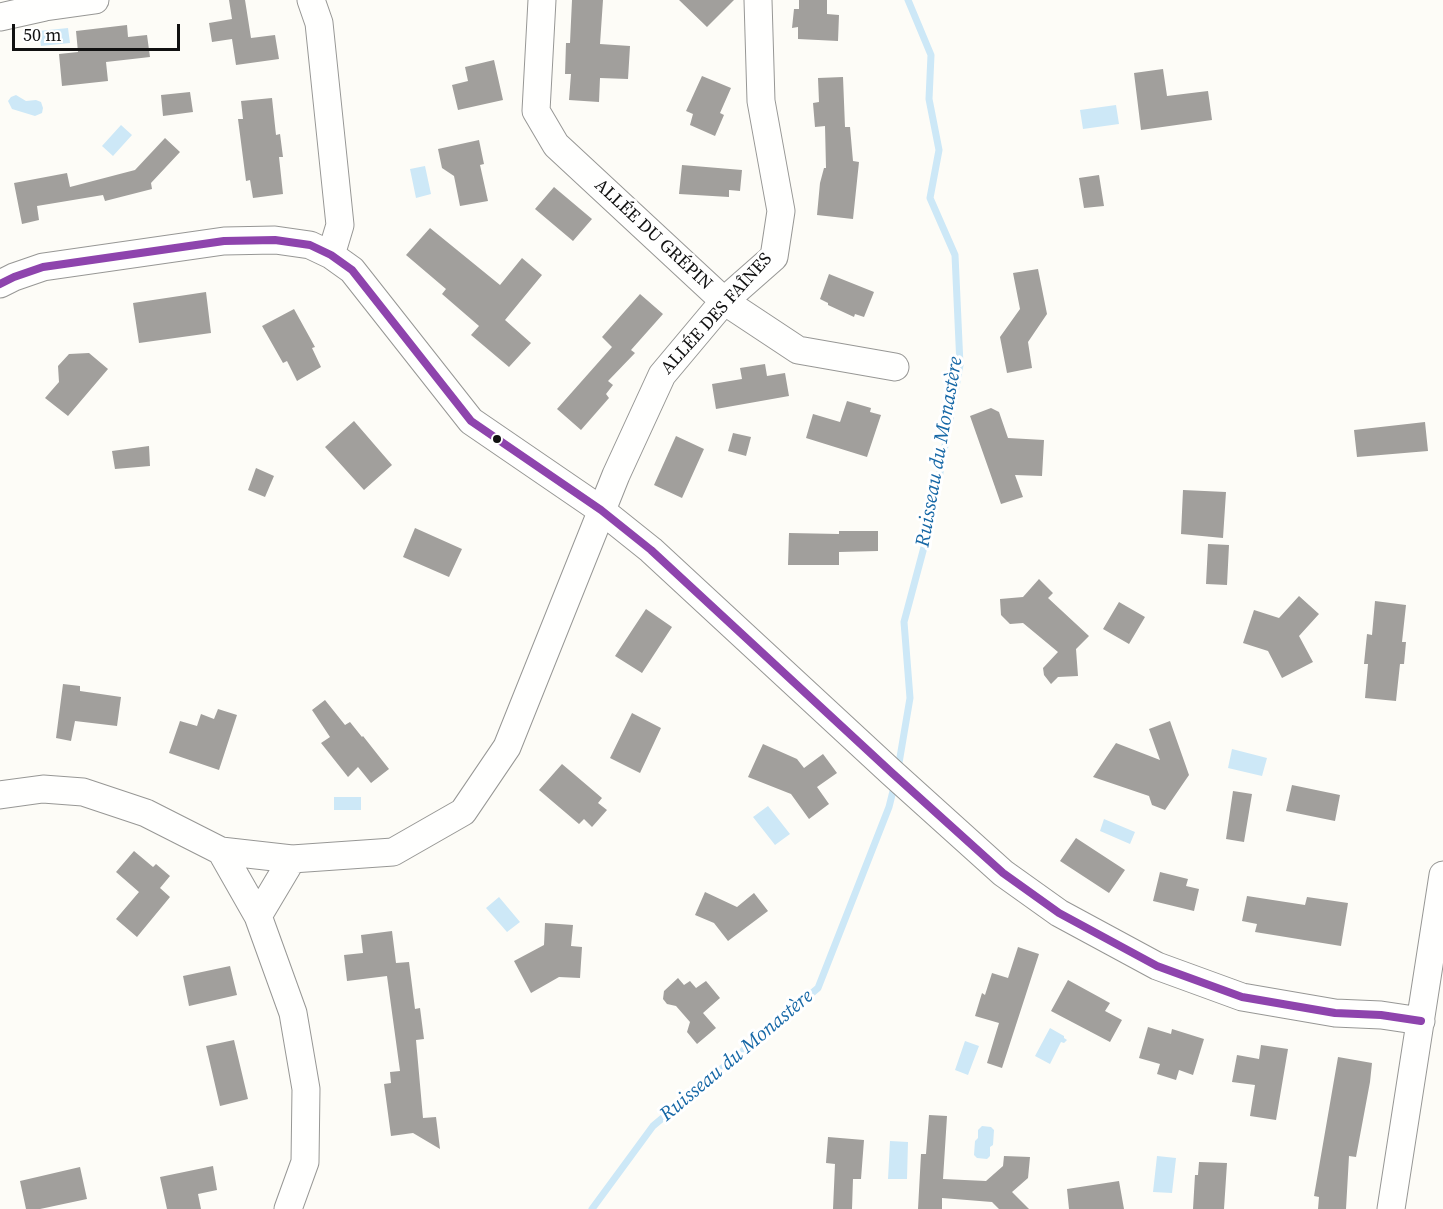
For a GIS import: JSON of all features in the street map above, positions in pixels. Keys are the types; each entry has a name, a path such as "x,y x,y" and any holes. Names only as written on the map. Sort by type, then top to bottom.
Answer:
{"street":[{"path":"0,17 45,7 95,0"},
{"path":"311,0 319,23 340,225 331,255"},
{"name":"ALLÉE DU GRÉPIN","path":"542,0 536,111 556,145 724,301 798,350 895,367"},
{"name":"ALLÉE DES FAÎNES","path":"221,851 292,859 393,852 463,812 507,747 601,510 662,375 724,301 774,257 781,211 761,100 758,0"},
{"path":"0,284 43,267 224,242 275,240 310,245 331,255 352,270 471,421 601,510 651,550 1003,873 1059,913 1157,966 1242,997 1335,1013 1381,1015 1421,1021"},
{"path":"0,795 43,789 83,792 146,813 221,851 258,916 293,1013 306,1089 305,1162 288,1209"},
{"path":"258,916 292,859"},
{"path":"1391,1209 1421,1021 1435,997 1443,875"}],"water":[{"path":"68,28 70,43 41,46 39,31"},
{"path":"16,95 26,101 41,102 42,113 35,116 12,109 8,101"},
{"path":"1116,105 1119,124 1083,129 1080,110"},
{"path":"121,125 132,135 113,156 102,146"},
{"path":"425,166 431,194 416,198 410,169"},
{"path":"1232,749 1267,758 1262,776 1228,768"},
{"path":"334,797 361,797 361,810 334,810"},
{"path":"768,806 790,834 775,845 753,817"},
{"path":"1104,819 1135,832 1130,844 1100,831"},
{"path":"499,897 520,922 507,932 486,908"},
{"path":"1050,1028 1067,1040 1064,1043 1061,1042 1050,1064 1035,1056"},
{"path":"965,1041 979,1046 968,1075 955,1070"},
{"path":"982,1126 991,1127 994,1130 993,1145 990,1147 990,1156 987,1159 977,1158 974,1155 978,1130"},
{"path":"890,1141 908,1142 907,1179 888,1179"},
{"path":"1157,1156 1176,1158 1172,1193 1153,1192"}],"building":[{"path":"229,0 245,0 251,38 275,35 279,59 236,65 232,39 212,42 209,23 232,19"},
{"path":"572,0 603,0 600,44 630,46 628,79 600,78 599,102 569,100 571,74 565,74 566,43 570,43"},
{"path":"679,0 734,0 707,27"},
{"path":"799,0 827,0 827,14 839,15 838,41 798,39 798,27 792,28 794,9 799,9"},
{"path":"127,25 128,37 147,35 150,57 106,62 108,81 62,86 59,54 78,52 76,31"},
{"path":"494,60 503,100 458,110 452,85 468,81 465,67"},
{"path":"1163,69 1167,96 1208,91 1212,120 1141,130 1134,73"},
{"path":"702,76 731,88 720,113 724,115 715,136 690,125 693,114 686,111"},
{"path":"843,77 845,127 850,127 853,161 859,162 853,219 817,215 820,183 824,168 826,168 825,126 815,127 813,103 819,102 818,78"},
{"path":"190,92 193,112 163,116 161,95"},
{"path":"272,98 276,135 280,134 283,157 279,157 283,194 253,198 250,180 246,181 238,119 243,119 241,101"},
{"path":"165,138 180,152 151,183 152,189 105,201 103,195 37,206 39,220 22,224 14,183 67,173 70,187 135,170"},
{"path":"479,140 484,164 480,165 488,201 460,206 454,176 442,168 438,149"},
{"path":"682,165 742,170 740,191 729,190 729,197 679,194"},
{"path":"1099,175 1104,206 1084,208 1079,178"},
{"path":"554,187 592,219 573,241 535,209"},
{"path":"430,228 500,285 522,258 542,275 505,320 531,343 509,367 471,335 479,326 442,294 446,289 406,255"},
{"path":"1038,269 1047,314 1028,342 1032,368 1007,373 1000,337 1020,309 1013,273"},
{"path":"829,274 874,292 864,317 855,314 854,317 820,299"},
{"path":"206,292 211,333 139,343 133,303"},
{"path":"640,294 663,314 631,350 635,353 608,381 613,385 606,394 609,398 581,430 557,409 612,347 602,337"},
{"path":"294,309 315,347 312,348 321,367 297,381 287,361 283,363 262,326"},
{"path":"89,353 108,369 68,416 45,398 59,382 58,366 69,354"},
{"path":"765,364 767,376 785,373 789,396 716,409 712,384 742,379 740,368"},
{"path":"847,401 871,408 870,412 881,415 867,457 806,438 813,414 840,422"},
{"path":"991,408 999,412 1008,438 1044,440 1042,476 1015,475 1023,497 1001,504 970,416"},
{"path":"354,421 392,465 364,490 325,447"},
{"path":"1425,422 1428,451 1357,457 1354,430"},
{"path":"733,433 751,437 746,456 728,451"},
{"path":"676,436 704,449 682,498 654,485"},
{"path":"149,446 150,466 115,469 112,451"},
{"path":"256,468 274,476 265,497 248,490"},
{"path":"1183,490 1226,492 1223,538 1181,534"},
{"path":"415,528 462,549 449,577 403,557"},
{"path":"839,531 878,531 878,551 839,552 839,565 788,565 789,533 839,534"},
{"path":"1208,544 1229,545 1227,585 1206,584"},
{"path":"1039,579 1053,593 1048,598 1089,636 1076,649 1078,676 1058,677 1051,684 1044,675 1043,668 1058,652 1023,623 1010,624 1001,615 1000,599 1023,597"},
{"path":"1299,596 1319,614 1299,636 1313,662 1282,678 1268,651 1243,643 1254,610 1279,618"},
{"path":"1375,601 1406,605 1402,642 1406,642 1404,664 1400,664 1396,701 1365,698 1368,664 1364,664 1367,634 1372,635"},
{"path":"1119,602 1145,617 1129,644 1103,629"},
{"path":"646,609 672,627 642,673 615,656"},
{"path":"63,684 80,686 80,691 121,697 117,726 75,721 71,741 56,738"},
{"path":"325,700 345,725 350,722 363,736 389,769 371,783 358,767 348,777 321,743 330,737 312,710"},
{"path":"218,709 237,715 219,770 169,753 180,721 197,726 201,714 214,719"},
{"path":"632,713 661,728 640,773 610,758"},
{"path":"1170,721 1189,775 1165,810 1152,805 1149,796 1093,777 1116,743 1160,760 1149,729"},
{"path":"763,744 797,759 804,768 823,754 837,773 817,787 829,804 809,819 791,794 748,777"},
{"path":"562,764 602,798 598,803 607,810 592,827 584,819 579,824 539,790"},
{"path":"1292,785 1340,795 1335,821 1286,811"},
{"path":"1233,791 1252,794 1244,842 1226,839"},
{"path":"1076,838 1125,870 1109,893 1060,861"},
{"path":"134,851 153,867 156,864 170,876 160,888 170,897 137,937 116,919 139,892 116,872"},
{"path":"1160,872 1188,879 1186,886 1199,889 1194,911 1153,901"},
{"path":"705,892 737,907 754,893 768,911 728,941 714,923 695,915"},
{"path":"1247,896 1305,905 1307,897 1348,903 1341,946 1255,932 1257,924 1242,921"},
{"path":"545,923 573,925 571,946 582,947 580,978 559,977 531,993 514,961 544,945"},
{"path":"392,931 396,963 409,962 415,1009 420,1008 424,1039 416,1040 423,1118 436,1117 440,1149 413,1133 391,1136 384,1084 391,1083 390,1072 400,1071 387,976 347,981 344,955 363,953 361,935"},
{"path":"1018,947 1039,954 1002,1068 987,1063 999,1023 975,1016 982,993 985,995 992,973 1008,978"},
{"path":"230,966 237,995 189,1006 183,976"},
{"path":"678,978 684,985 690,981 696,988 706,981 720,998 703,1013 716,1028 697,1044 687,1032 690,1022 676,1006 667,1004 663,999 664,991"},
{"path":"1068,980 1110,1003 1105,1011 1122,1020 1110,1042 1051,1011"},
{"path":"1148,1027 1171,1034 1172,1029 1204,1039 1193,1075 1179,1070 1176,1080 1157,1074 1160,1064 1139,1058"},
{"path":"234,1040 248,1099 220,1106 206,1046"},
{"path":"1261,1045 1288,1049 1276,1120 1250,1116 1255,1085 1232,1082 1237,1055 1259,1059"},
{"path":"1338,1057 1372,1063 1370,1082 1356,1157 1349,1156 1346,1209 1318,1209 1319,1197 1314,1196"},
{"path":"929,1115 947,1116 943,1179 986,1181 1003,1166 1004,1156 1030,1157 1028,1178 1012,1192 1029,1209 999,1209 992,1202 942,1198 942,1209 918,1209 921,1154 926,1154"},
{"path":"828,1137 864,1140 861,1179 853,1179 852,1209 833,1209 835,1164 826,1163"},
{"path":"1199,1162 1227,1163 1224,1209 1193,1209 1195,1175 1198,1175"},
{"path":"213,1166 217,1190 198,1194 201,1209 167,1209 160,1177"},
{"path":"80,1167 87,1199 40,1209 26,1209 20,1181"},
{"path":"1119,1181 1124,1209 1069,1209 1067,1189"}],"waterway":[{"name":"Ruisseau du Monastère","path":"898,769 910,698 904,622 931,521 960,365 955,255 930,198 939,150 929,99 931,55 908,0"},
{"name":"Ruisseau du Monastère","path":"592,1209 653,1126 818,988 889,807 894,787"}],"transit line":[{"path":"0,284 43,267 224,241 275,240 310,245 331,255 352,270 471,421 601,510 651,550 1003,873 1059,913 1157,966 1242,997 1335,1013 1381,1015 1421,1021"}]}
